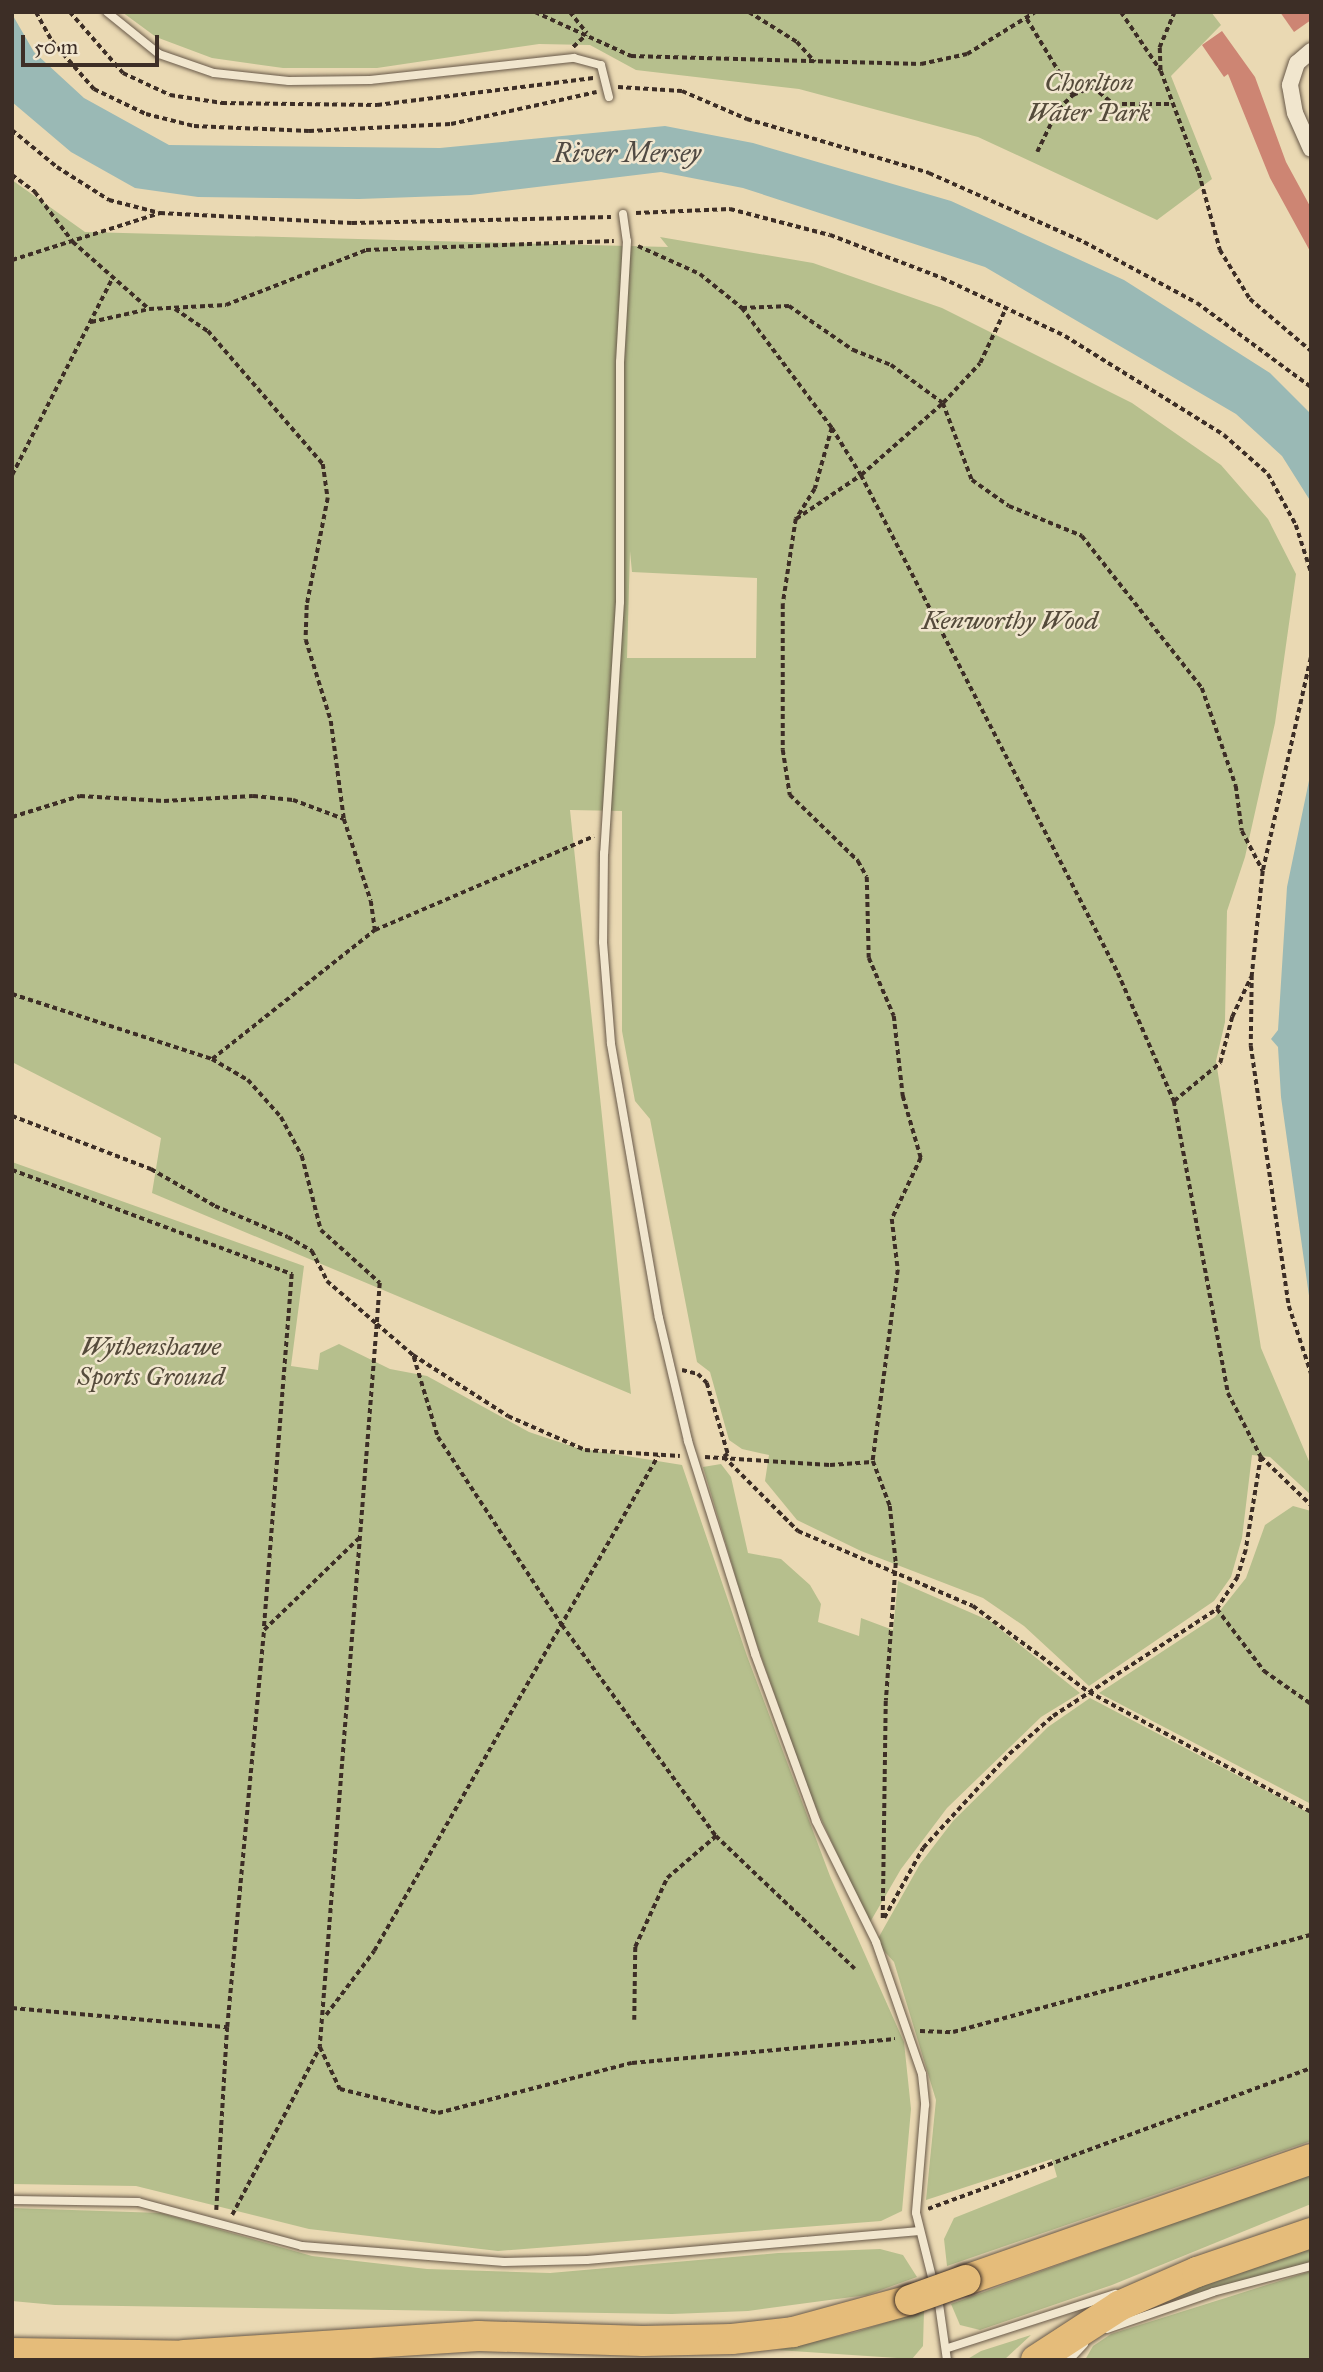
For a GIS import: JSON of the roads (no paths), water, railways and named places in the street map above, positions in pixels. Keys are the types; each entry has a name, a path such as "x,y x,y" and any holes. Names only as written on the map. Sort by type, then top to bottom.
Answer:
{"highway":[{"path":"184,2355 478,2336 643,2342 732,2339 793,2332 910,2300 1311,2159"},
{"path":"1035,2360 1119,2306 1197,2272 1311,2233"},
{"path":"12,2353 419,2360"}],"street":[{"path":"1311,51 1297,63 1290,85 1295,113 1311,149"}],"lane":[{"path":"107,12 159,54 214,74 289,82 370,80 574,58 601,65 608,93"},
{"path":"623,214 627,241 620,362 620,602 606,831 603,942 611,1044 671,1370 693,1457 755,1654 816,1821 876,1942 922,2074 925,2105 916,2213 917,2231 944,2318 947,2360"},
{"path":"12,2200 138,2202 228,2223 303,2246 504,2262 587,2260 917,2231"},
{"path":"1069,2360 1105,2330 1213,2292 1311,2266"},
{"path":"1133,2288 1197,2272"},
{"path":"948,2348 1120,2292"}],"water":[{"name":"River Mersey","path":"12,14 34,52 84,98 169,145 440,148 665,126 753,143 951,201 1124,280 1270,373 1311,414 1311,502 1282,456 1236,414 985,267 743,188 661,172 471,195 359,199 198,197 135,188 71,152 12,102"},
{"path":"1311,771 1311,1310 1281,1097 1278,1047 1271,1039 1278,1030 1287,887"}],"park label":[{"name":"Chorlton Water Park","path":"1089,98"},
{"name":"Kenworthy Wood","path":"1010,621"},
{"name":"Wythenshawe Sports Ground","path":"151,1362"}]}
